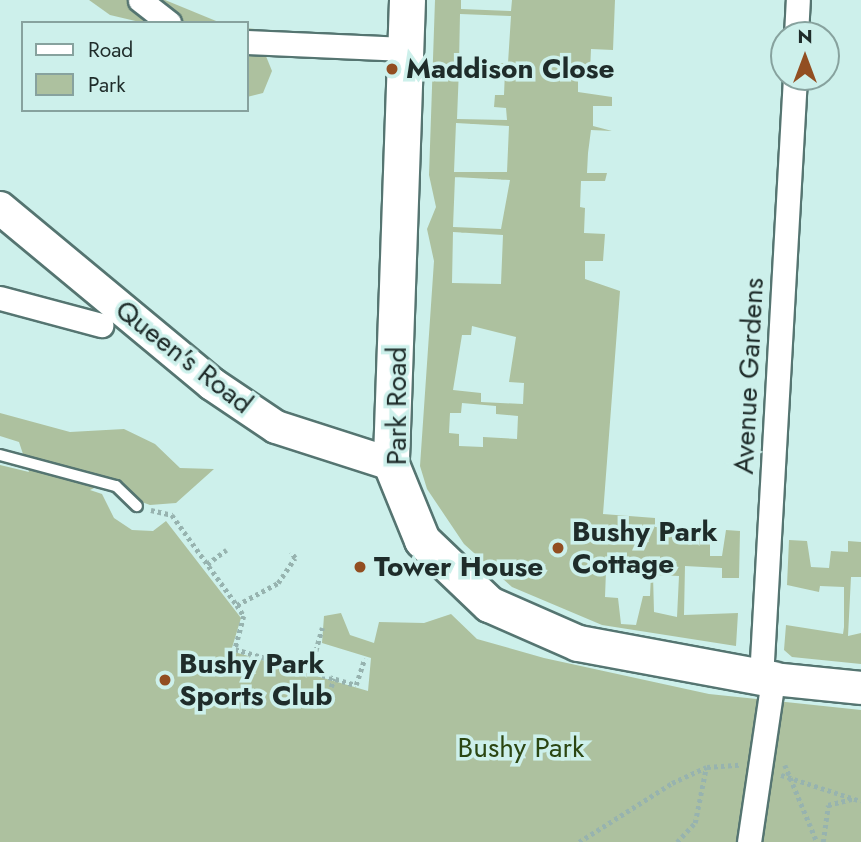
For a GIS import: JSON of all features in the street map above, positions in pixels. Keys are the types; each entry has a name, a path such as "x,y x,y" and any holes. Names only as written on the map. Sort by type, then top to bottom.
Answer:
{"main road":[{"name":"Park Road","path":"407,0 391,464 422,540 489,604 579,643 767,679 861,688"},
{"name":"Queen's Road","path":"0,208 212,384 276,427 391,464"}],"street":[{"path":"140,0 166,21"},
{"path":"797,21 798,0"},
{"path":"248,42 405,49"},
{"name":"Avenue Gardens","path":"749,842 761,768 767,679 794,91"},
{"path":"0,298 102,325"}],"lane":[{"path":"0,455 116,486 137,506"}],"path":[{"path":"137,506 173,515 237,605 244,616 235,649 356,685 365,658"},
{"path":"207,564 226,550"},
{"path":"237,605 278,583 295,558 291,552"},
{"path":"310,671 322,628"},
{"path":"258,664 260,657"},
{"path":"331,687 334,678"},
{"path":"780,752 788,778 817,842"},
{"path":"677,842 695,823 707,767"},
{"path":"579,842 622,809 707,767 761,768 861,801"},
{"path":"822,842 828,805 853,798"}],"green space":[{"path":"89,0 165,0 216,21 136,21 110,15"},
{"path":"435,0 461,0 461,9 511,11 512,0 615,0 613,50 591,49 590,72 578,72 578,92 612,97 612,106 593,106 593,126 612,131 591,130 588,153 587,173 607,173 605,181 581,181 580,207 585,208 584,233 605,234 603,261 585,261 585,279 620,291 603,514 655,518 655,527 710,530 710,556 722,556 726,530 740,531 739,578 722,578 722,568 685,566 684,615 738,613 736,646 602,625 512,587 464,544 427,489 420,466 434,261 427,229 436,207 429,175","holes":["460,14 511,16 508,63 459,63","459,68 505,70 504,95 495,95 494,107 506,108 507,120 457,119","456,123 509,126 507,172 454,172","455,177 510,180 501,229 453,227","453,232 503,235 501,284 452,283","472,326 516,337 509,382 524,383 523,404 481,402 481,393 453,390 462,335 471,335","462,403 496,406 496,414 518,416 517,439 483,437 483,447 459,446 459,434 449,433 450,413 461,413","606,571 651,575 650,596 643,596 636,625 621,624 618,598 605,597","653,575 679,576 677,617 654,612"]},
{"path":"248,28 255,29 272,71 263,93 248,97"},
{"name":"Bushy Park","path":"0,413 70,432 124,429 155,444 180,468 214,469 176,503 150,505 98,486 90,490 102,494 114,518 132,530 153,531 166,521 241,618 231,651 368,691 371,658 322,643 324,616 341,613 350,635 374,643 379,622 424,623 451,614 477,639 544,658 709,694 861,710 861,842 0,842 0,465 29,472 19,442 0,436"},
{"path":"789,540 807,541 811,567 829,568 831,551 848,552 848,541 861,542 861,577 851,577 848,636 861,633 861,664 792,657 784,650 786,625 843,634 844,627 844,587 820,586 819,592 787,585"}],"place":[{"name":"Maddison Close","path":"392,69"},
{"name":"Bushy Park Cottage","path":"558,548"},
{"name":"Tower House","path":"360,567"},
{"name":"Bushy Park Sports Club","path":"165,680"}]}
